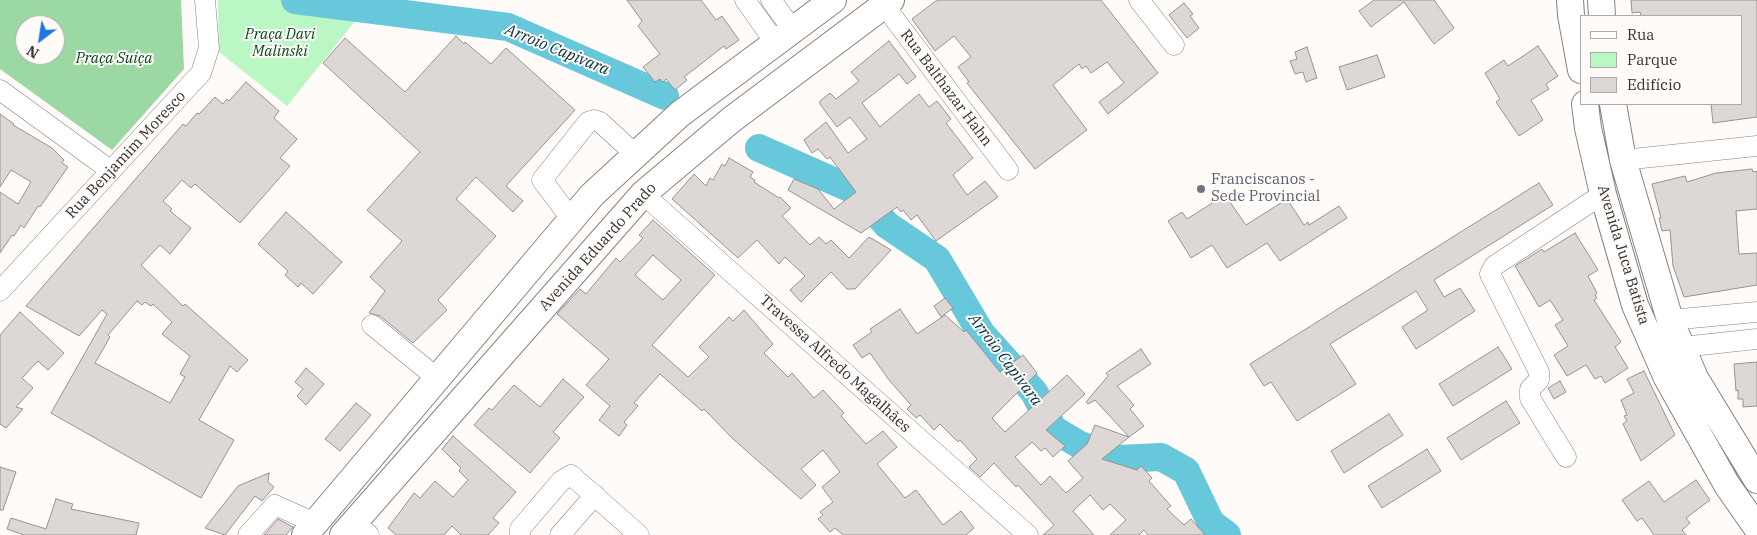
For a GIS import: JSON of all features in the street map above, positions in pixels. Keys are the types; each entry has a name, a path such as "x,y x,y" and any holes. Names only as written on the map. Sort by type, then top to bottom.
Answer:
{"main road":[{"path":"310,529 592,195 680,114 833,0"},
{"path":"1570,0 1580,64"},
{"path":"1601,0 1602,15"},
{"name":"Avenida Eduardo Prado","path":"355,531 643,194 731,120 888,3"},
{"path":"784,36 788,48 812,50 832,45"},
{"name":"Avenida Juca Batista","path":"1585,105 1588,128 1603,194 1635,305 1667,378 1727,485 1757,528"},
{"name":"Avenida Juca Batista","path":"1613,105 1623,160 1670,320 1695,378 1757,480"}],"street":[{"name":"Rua Benjamim Moresco","path":"0,292 201,73 209,48 205,0"},
{"path":"745,0 784,36"},
{"path":"771,0 784,36"},
{"path":"1139,0 1174,45"},
{"name":"Rua Balthazar Hahn","path":"888,3 1008,170"},
{"path":"0,90 110,170"},
{"path":"572,220 542,180 588,122 594,120 600,122 636,155"},
{"path":"1623,160 1757,146"},
{"name":"Travessa Alfredo Magalhães","path":"643,194 1028,535"},
{"path":"1566,457 1530,398 1530,389 1539,380 1539,372 1490,274 1494,266 1603,194"},
{"path":"1670,320 1757,312"},
{"path":"372,325 437,378"},
{"path":"1682,347 1757,339"},
{"path":"520,535 520,529 565,477 570,475 639,535"},
{"path":"571,531 594,495"},
{"path":"248,535 275,505 310,529"}],"green space":[{"name":"Praça Suíça","path":"0,0 181,0 184,69 112,150 0,69"},
{"name":"Praça Davi Malinski","path":"218,0 331,0 356,20 287,106 219,52"}],"building":[{"path":"627,0 701,0 716,20 722,16 739,40 726,49 724,46 684,77 687,80 675,90 666,79 663,82 660,79 655,82 643,67 660,54 638,26 642,21"},
{"path":"937,0 1101,0 1158,73 1108,114 1099,102 1124,83 1107,62 1091,73 1086,66 1082,69 1079,64 1053,85 1087,130 1035,169 967,83 969,82 958,67 971,57 954,36 935,51 912,19"},
{"path":"1374,0 1434,0 1454,28 1434,44 1404,2 1371,27 1359,11"},
{"path":"1631,0 1757,0 1757,117 1713,123 1711,105 1742,105 1742,15 1641,15 1640,12 1632,13"},
{"path":"1184,3 1193,14 1190,16 1199,28 1187,38 1169,15"},
{"path":"456,36 491,64 506,48 575,110 506,186 523,201 513,212 476,177 456,199 496,236 438,300 447,310 413,343 380,316 369,313 385,291 370,277 402,241 367,210 420,152 323,63 345,38 405,92"},
{"path":"889,41 916,77 907,84 899,74 862,103 880,127 919,94 929,107 937,101 951,119 946,123 973,158 953,175 967,195 985,181 998,197 936,241 917,215 911,220 903,210 901,212 897,207 861,233 788,190 794,179 818,189 834,209 856,192 830,157 827,159 818,149 812,153 804,140 826,122 848,153 867,139 850,117 837,127 820,104 820,101 830,93 836,99 859,81 851,72"},
{"path":"1538,46 1558,76 1546,84 1549,89 1531,100 1543,120 1519,136 1496,102 1500,99 1485,73 1504,60 1508,66"},
{"path":"1307,47 1317,78 1306,82 1303,72 1295,74 1290,61 1297,59 1295,52"},
{"path":"1377,55 1385,77 1347,90 1339,67"},
{"path":"246,82 279,111 274,118 297,139 280,158 290,166 240,223 195,184 191,188 182,180 163,201 172,209 170,211 191,228 170,254 160,245 141,265 183,306 185,304 248,360 237,372 230,366 199,420 234,440 201,498 51,413 107,314 102,310 79,336 26,306 183,124 186,126 215,97 223,104 227,99 229,101","holes":["137,301 142,305 145,302 151,306 153,304 172,322 162,334 190,356 180,374 185,377 170,403 95,363 110,337 108,335"]},
{"path":"0,114 13,125 52,148 64,160 62,163 68,167 40,207 38,206 24,228 21,225 0,253 0,192 18,204 31,182 11,170 0,187"},
{"path":"729,158 753,172 750,177 755,180 754,182 780,197 791,208 782,216 810,245 819,237 826,244 831,240 849,258 869,237 891,250 855,289 847,289 831,272 801,302 790,290 805,276 785,257 779,264 757,240 738,258 672,199 694,174 706,186 710,178 713,180 722,164 725,166"},
{"path":"1752,169 1753,172 1757,171 1757,209 1736,211 1739,254 1757,253 1757,285 1684,297 1673,266 1670,230 1662,231 1659,218 1661,218 1652,184 1685,176 1687,182 1716,173"},
{"path":"1539,183 1553,205 1434,280 1444,297 1460,288 1475,311 1416,349 1402,327 1428,310 1416,291 1330,344 1356,384 1297,421 1271,382 1264,386 1250,364"},
{"path":"1225,195 1246,225 1287,199 1304,225 1308,222 1309,225 1339,206 1347,218 1280,261 1267,243 1227,268 1212,245 1191,258 1168,221 1182,212 1187,219"},
{"path":"286,212 342,262 313,294 301,283 298,287 285,275 288,271 258,244"},
{"path":"653,220 715,275 652,345 688,377 709,357 699,347 729,317 733,321 744,310 773,344 764,353 788,377 792,373 814,398 823,390 844,413 841,416 866,444 883,431 897,447 877,464 905,498 916,490 943,525 961,511 974,528 966,535 843,535 835,528 830,532 818,519 823,515 820,512 833,502 822,487 840,472 823,450 801,469 816,485 801,499 732,438 704,409 702,411 660,374 634,403 638,406 624,422 627,425 619,436 599,420 610,406 586,385 609,359 557,314 580,289 586,294 616,258 620,262 643,238 639,235","holes":["653,255 681,280 663,300 635,275"]},
{"path":"1575,233 1598,270 1588,276 1597,293 1595,295 1597,298 1594,300 1621,342 1615,347 1628,368 1605,383 1601,376 1595,379 1586,365 1567,376 1554,355 1568,346 1555,325 1563,320 1550,300 1539,307 1515,266 1542,249 1544,252"},
{"path":"945,298 953,308 941,317 934,306"},
{"path":"900,309 917,334 945,315 964,332 966,330 1000,372 1023,355 1037,373 992,418 1005,432 1067,375 1085,394 1046,430 1065,446 1053,457 1045,448 1041,451 1032,442 1015,457 1041,485 1050,476 1066,493 1083,478 1068,461 1087,444 1095,425 1129,437 1102,459 1137,470 1141,466 1152,478 1149,481 1171,506 1167,509 1184,525 1191,519 1205,535 1148,535 1144,530 1139,535 1110,535 1126,520 1110,504 1103,510 1090,495 1073,511 1094,535 1043,535 1054,525 1018,485 1016,487 994,463 980,477 969,467 977,459 960,440 958,442 940,424 934,430 920,415 916,418 907,409 911,405 889,380 870,353 862,358 853,345 872,332 870,329"},
{"path":"20,312 64,353 48,370 38,361 22,378 33,388 16,407 23,409 6,428 0,424 0,335"},
{"path":"1498,347 1512,369 1453,406 1439,384"},
{"path":"1141,349 1151,364 1117,386 1134,405 1130,409 1144,426 1129,437 1095,400 1088,404 1086,402 1108,376 1106,373"},
{"path":"1757,362 1757,406 1743,407 1743,399 1738,399 1738,390 1736,391 1734,364"},
{"path":"306,368 324,384 306,405 297,396 303,389 295,382"},
{"path":"1644,371 1675,435 1641,461 1623,424 1627,421 1624,416 1627,415 1621,400 1634,393 1627,379"},
{"path":"563,379 584,397 553,432 560,438 530,473 474,425 489,408 492,410 514,385 540,407"},
{"path":"1560,381 1566,392 1554,399 1548,388"},
{"path":"1506,401 1520,423 1461,460 1447,438"},
{"path":"356,403 371,415 340,451 325,439"},
{"path":"1389,414 1403,435 1344,473 1331,451"},
{"path":"453,436 516,492 493,518 499,523 488,535 461,535 452,526 444,535 396,535 388,528 414,493 420,498 435,481 453,497 468,480 459,471 461,468 442,449"},
{"path":"1427,449 1441,471 1382,508 1368,486"},
{"path":"0,467 16,472 3,510 0,510"},
{"path":"269,473 268,482 274,487 262,501 255,496 225,535 205,528 238,486"},
{"path":"1696,480 1710,500 1686,518 1690,523 1682,530 1686,535 1654,535 1642,518 1637,521 1622,500 1649,481 1664,502"},
{"path":"56,499 73,504 71,509 139,523 136,535 24,535 7,529 11,518 46,529"},
{"path":"278,519 293,527 286,535 264,535"}],"waterway":[{"name":"Arroio Capivara","path":"295,0 508,27 665,96"},
{"name":"Arroio Capivara","path":"759,148 858,192 887,225 937,259 981,333 1034,392 1053,429 1080,445 1118,459 1161,457 1186,471 1211,523 1227,535"}],"place":[{"name":"Franciscanos - Sede Provincial","path":"1201,189"}]}
